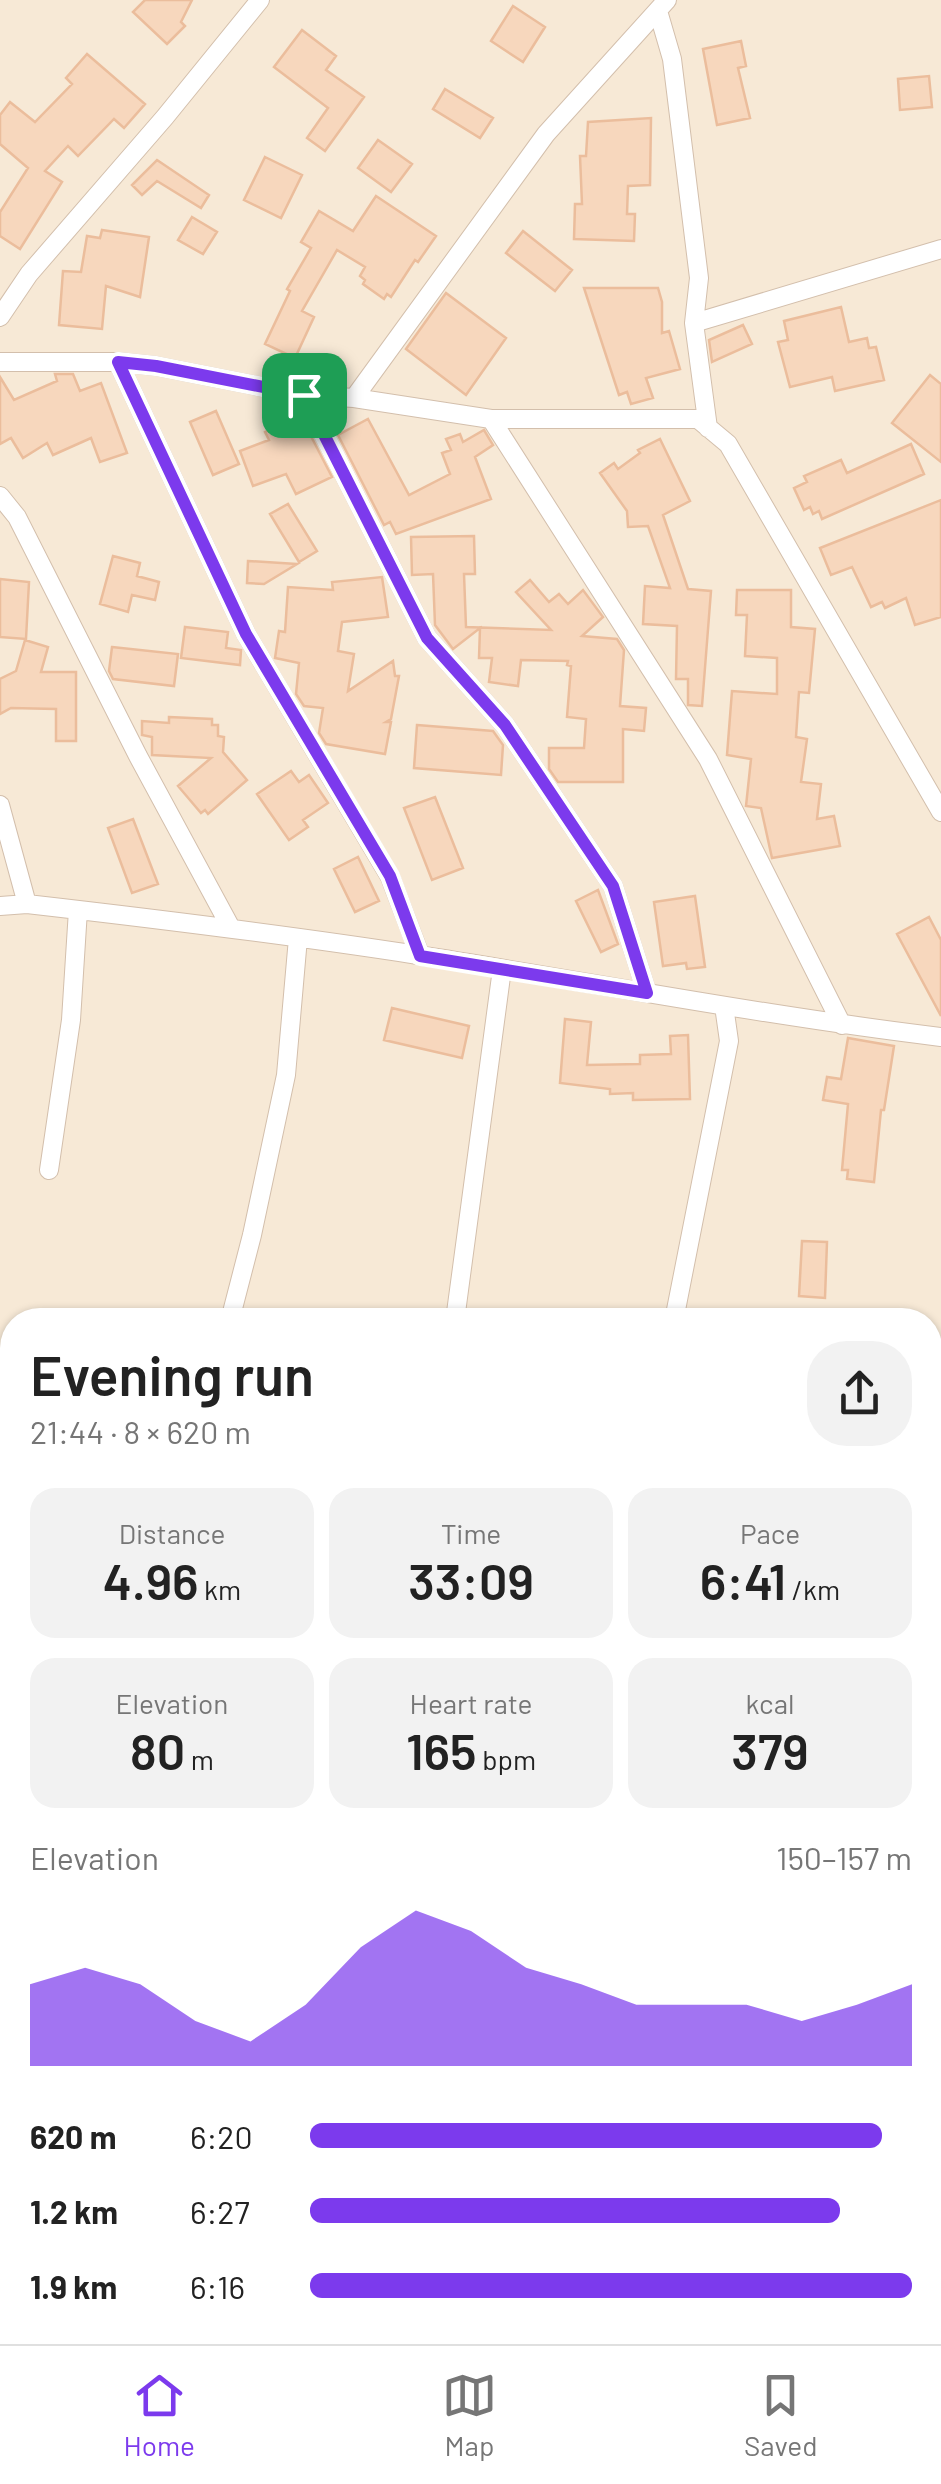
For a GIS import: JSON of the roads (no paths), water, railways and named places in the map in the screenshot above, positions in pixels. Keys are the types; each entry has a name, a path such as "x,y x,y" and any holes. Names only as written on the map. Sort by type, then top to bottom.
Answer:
{"street":[{"path":"0,317 29,274 260,0"},
{"path":"662,6 698,278 694,323 708,428"},
{"path":"354,398 546,134 662,6"},
{"path":"694,323 941,249"},
{"path":"0,362 118,362 156,366 304,395 354,398 491,419 698,419 728,444 941,812"},
{"path":"118,362 246,634 390,876 420,956"},
{"path":"304,395 427,638 505,725 613,886 647,993"},
{"path":"491,419 708,759 842,1026"},
{"path":"0,496 17,517 138,756 232,928"},
{"path":"0,805 27,904"},
{"path":"0,906 27,904 232,928 842,1026 941,1037"},
{"path":"49,1170 72,1020 78,910"},
{"path":"233,1308 286,1075 298,938"},
{"path":"457,1308 502,969"},
{"path":"676,1308 729,1041 724,1006"}]}
